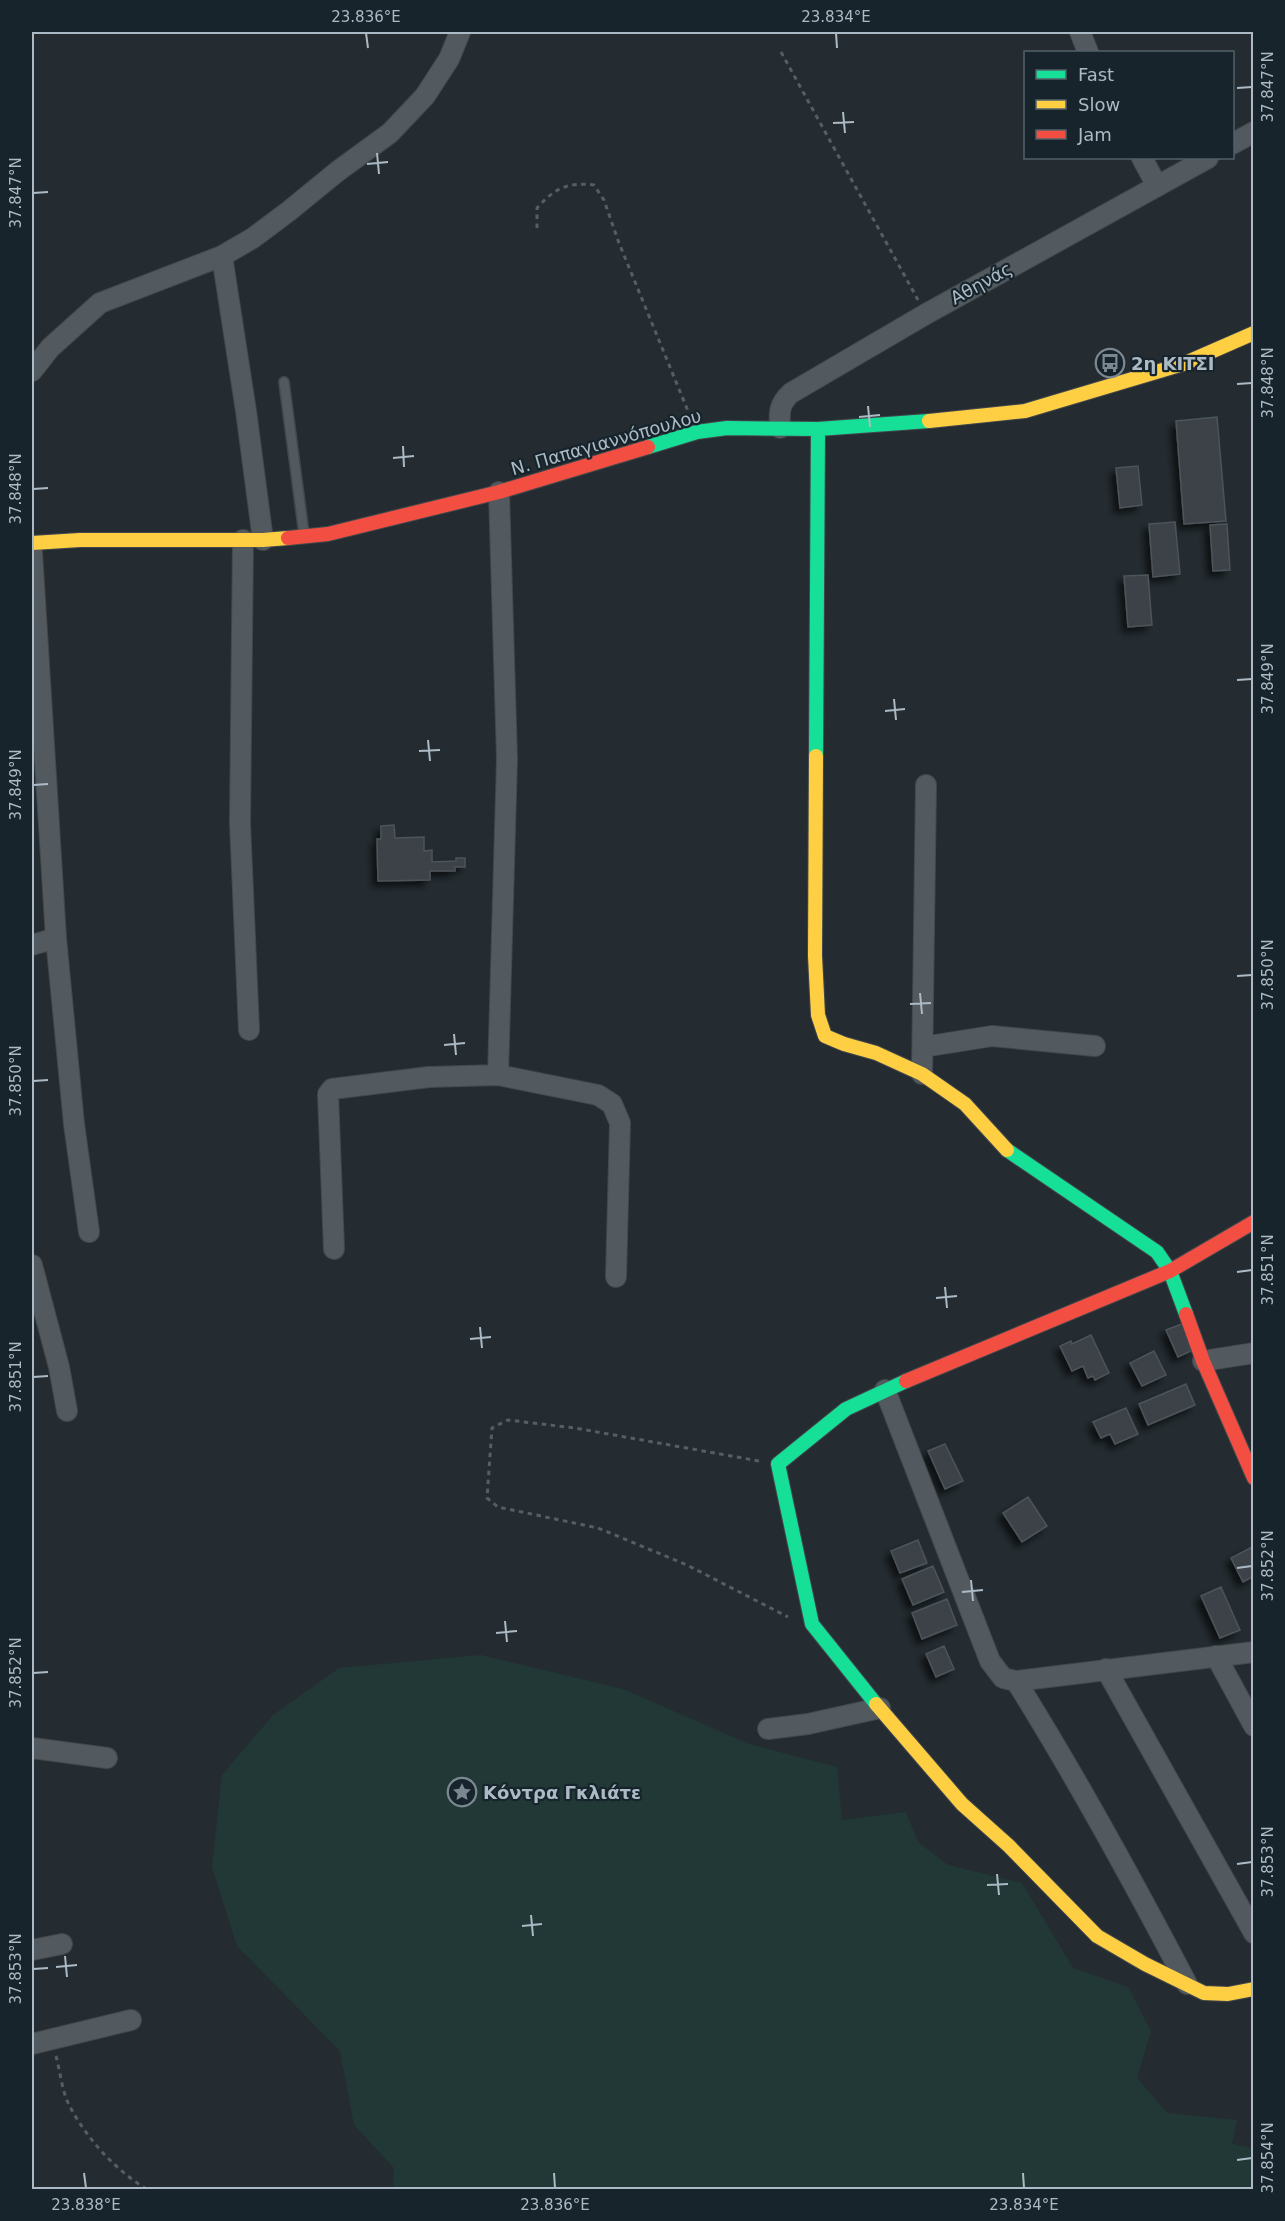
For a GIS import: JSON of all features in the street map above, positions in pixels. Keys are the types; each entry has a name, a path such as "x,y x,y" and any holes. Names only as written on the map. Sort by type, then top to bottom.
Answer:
{"street":[{"path":"32,371 50,348 100,303 222,256 253,238 289,212 338,171 390,134 426,96 449,59 460,32"},
{"path":"1080,32 1088,51"},
{"path":"1234,143 1254,132"},
{"path":"1143,159 1158,186"},
{"name":"Αθηνάς","path":"780,428 779,412 782,402 791,393 926,314 1206,159"},
{"path":"222,256 246,411 253,540 240,823 249,1030"},
{"name":"Ν. Παπαγιαννόπουλου","path":"32,543 80,540 253,540 328,534 499,492 697,432 727,428 818,429 963,419 1025,411 1183,364 1254,333"},
{"path":"818,429 815,956 818,1015 825,1036 843,1044 876,1053 922,1074 965,1104 1009,1152 1157,1252 1170,1270 1203,1361 1254,1478"},
{"path":"498,1075 507,759 499,492"},
{"path":"32,552 56,938 74,1124 89,1232"},
{"path":"922,1074 926,785"},
{"path":"32,945 56,938"},
{"path":"923,1047 992,1036 1095,1046"},
{"path":"334,1249 328,1094 332,1089 429,1077 498,1075 598,1095 612,1104 620,1123 616,1277"},
{"path":"1254,1222 1170,1270 885,1390 846,1409 778,1464 812,1623 880,1708 962,1804 1009,1846 1097,1936 1144,1964 1204,1994 1228,1994 1254,1989"},
{"path":"32,1265 59,1366 67,1411"},
{"path":"1203,1361 1254,1353"},
{"path":"885,1390 990,1661 1003,1678 1016,1681 1254,1652"},
{"path":"1216,1656 1254,1726"},
{"path":"1106,1669 1254,1933"},
{"path":"1016,1681 1082,1790 1187,1984"},
{"path":"768,1729 808,1724 880,1708"},
{"path":"32,1748 107,1758"},
{"path":"32,1950 62,1944"},
{"path":"32,2044 131,2020"}],"lane":[{"path":"284,382 304,536"}],"path":[{"path":"781,52 926,314"},
{"path":"537,228 537,208 552,192 576,183 594,184 604,200 619,243 697,432"},
{"path":"778,1464 575,1428 508,1420 492,1428 487,1498 498,1507 598,1528 687,1565 793,1620 812,1623"},
{"path":"52,2039 69,2104 99,2149 132,2181 148,2190"}],"green space":[{"path":"481,1655 623,1689 749,1744 837,1767 842,1820 906,1812 918,1842 948,1865 1022,1883 1073,1968 1128,1987 1151,2031 1137,2078 1167,2113 1237,2120 1232,2144 1253,2148 1253,2180 1250,2189 393,2189 394,2168 354,2125 340,2051 237,1946 212,1867 222,1775 273,1715 339,1668"}],"building":[{"path":"1217,417 1226,521 1184,524 1176,421"},
{"path":"1138,466 1142,505 1120,508 1116,468"},
{"path":"1175,522 1180,574 1153,577 1149,524"},
{"path":"1227,524 1230,570 1213,571 1210,525"},
{"path":"1148,575 1152,625 1128,627 1124,576"},
{"path":"394,825 395,838 424,837 424,851 432,850 432,862 456,861 456,858 465,858 465,867 455,867 455,871 430,871 430,880 378,881 377,839 381,839 381,826"},
{"path":"1182,1324 1193,1350 1178,1357 1166,1330"},
{"path":"1091,1335 1109,1373 1095,1380 1093,1376 1088,1378 1083,1366 1072,1371 1060,1346 1071,1341 1072,1344"},
{"path":"1154,1351 1166,1375 1142,1386 1130,1363"},
{"path":"1186,1384 1195,1405 1148,1425 1139,1404"},
{"path":"1126,1408 1138,1434 1115,1444 1110,1434 1101,1438 1093,1422"},
{"path":"945,1444 963,1481 945,1489 928,1451"},
{"path":"1028,1497 1047,1526 1022,1542 1003,1513"},
{"path":"918,1540 927,1563 900,1573 891,1551"},
{"path":"1254,1546 1254,1576 1243,1582 1231,1558"},
{"path":"933,1566 944,1592 913,1605 902,1579"},
{"path":"1221,1587 1240,1630 1220,1638 1201,1596"},
{"path":"947,1599 957,1625 922,1639 912,1613"},
{"path":"944,1646 954,1669 936,1677 926,1654"}],"traffic: fast":[{"path":"648,447 697,432 727,428 818,429 929,421"},
{"path":"816,756 818,429"},
{"path":"1007,1150 1157,1252 1170,1271 1186,1314"},
{"path":"876,1704 812,1624 778,1464 846,1409 906,1381"}],"traffic: slow":[{"path":"929,421 1025,411 1183,364 1254,333"},
{"path":"32,543 80,540 288,538"},
{"path":"816,756 815,956 818,1015 825,1036 876,1053 922,1074 965,1104 1007,1150"},
{"path":"876,1704 962,1804 1009,1846 1097,1936 1145,1964 1204,1993 1228,1994 1254,1989"}],"traffic: jam":[{"path":"288,538 328,534 499,492 648,447"},
{"path":"906,1381 1170,1271 1254,1222"},
{"path":"1186,1314 1203,1361 1254,1478"}],"place":[{"name":"2η ΚΙΤΣΙ","path":"1110,363"},
{"name":"Κόντρα Γκλιάτε","path":"462,1792"}]}
